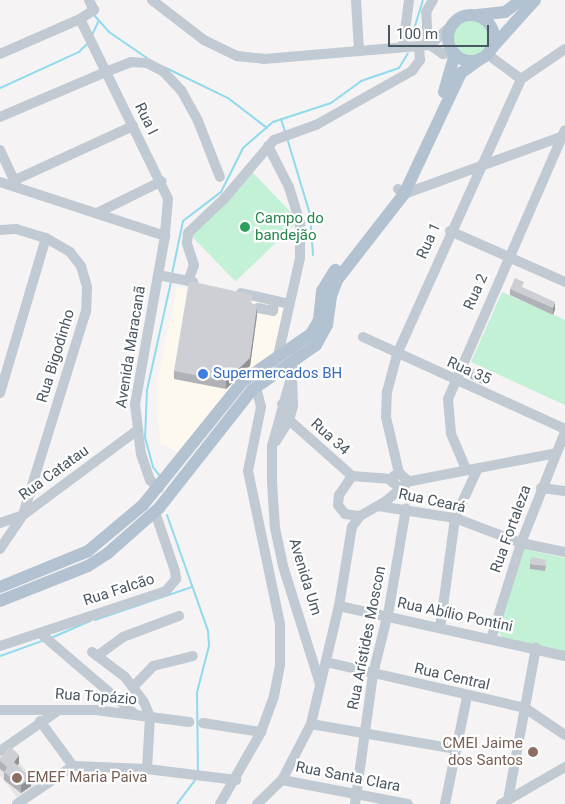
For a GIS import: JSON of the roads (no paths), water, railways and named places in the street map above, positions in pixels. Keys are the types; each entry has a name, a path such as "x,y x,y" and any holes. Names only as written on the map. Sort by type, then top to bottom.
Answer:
{"main road":[{"path":"0,587 88,551 144,505 237,387 256,370 311,334 319,320 327,282 401,192 448,83 450,56 448,43 451,26 467,15 505,12 521,0"},
{"path":"0,601 95,562 155,512 256,387 296,360 323,335 331,296 337,280 401,192 457,81 467,67 486,54 535,0"},
{"path":"450,56 462,59 486,54 494,41 490,25 477,15"}],"street":[{"path":"0,54 80,19 94,10 89,0"},
{"path":"152,0 204,40 237,56 264,59 426,46 450,56"},
{"path":"356,0 359,51"},
{"path":"403,48 409,0"},
{"path":"182,280 194,265 186,243 188,233 224,199 268,146 284,135 322,122 412,71 420,60 426,46 426,12 433,0"},
{"name":"Rua I","path":"80,19 108,71 133,126 162,182 168,199 165,236"},
{"path":"426,46 451,26"},
{"path":"486,54 521,79 565,49"},
{"path":"0,117 131,62 147,63 164,71 182,90 198,121 220,177"},
{"name":"Rua 1","path":"399,481 386,417 387,392 397,354 450,231 521,79"},
{"path":"15,182 133,126"},
{"path":"401,192 480,167 563,134"},
{"name":"Rua 2","path":"466,469 448,416 454,381 563,134"},
{"path":"268,146 289,187 300,224 300,258 278,356"},
{"path":"0,150 15,182"},
{"path":"0,182 15,182 165,236"},
{"path":"97,213 162,182"},
{"name":"Rua Bigodinho","path":"0,230 16,229 46,238 70,252 82,266 87,287 86,311 23,515"},
{"path":"450,231 565,282"},
{"name":"Avenida Maracanã","path":"159,488 147,472 136,431 136,392 162,275 165,236"},
{"path":"0,393 46,238"},
{"path":"162,275 207,286"},
{"path":"226,290 289,304"},
{"path":"258,308 273,311 274,300"},
{"name":"Avenida Um","path":"311,334 296,360 292,381 282,404 272,446 275,528 283,566 321,685"},
{"name":"Rua 35","path":"363,337 454,381 565,430"},
{"name":"Avenida Um","path":"272,446 289,420 293,406 292,381"},
{"path":"220,804 236,780 261,732 274,696 280,664 280,624 248,471 261,406 256,387"},
{"path":"282,404 289,420"},
{"name":"Rua 34","path":"289,420 352,476"},
{"name":"Rua Fortaleza","path":"491,639 520,543 565,430"},
{"name":"Rua Catatau","path":"0,549 23,515 136,431"},
{"path":"360,516 345,514 338,505 339,496 352,476 399,481 556,453"},
{"path":"440,628 455,518 478,468"},
{"path":"257,804 282,780 310,724 321,685 338,606 350,533 360,516 378,506 399,481"},
{"path":"542,488 565,491"},
{"name":"Rua Ceará","path":"378,506 406,508 455,518 520,543 565,552"},
{"name":"Rua Arístides Moscon","path":"356,799 373,674 387,616 406,508"},
{"name":"Rua Falcão","path":"0,646 139,601 171,586 176,579 176,570 155,512"},
{"path":"0,523 23,515"},
{"name":"Rua Abílio Pontini","path":"338,606 536,648 565,656"},
{"path":"147,769 150,717 134,686 94,654 123,637 179,616"},
{"path":"40,633 135,714"},
{"path":"504,802 536,648"},
{"path":"134,686 153,666 193,656"},
{"name":"Rua Central","path":"326,662 467,697 525,708 565,735"},
{"path":"445,804 467,697"},
{"path":"0,751 40,721 60,709"},
{"name":"Rua Topázio","path":"0,710 60,709 135,714 190,722"},
{"path":"40,721 73,766"},
{"path":"203,723 261,732"},
{"path":"310,724 455,749"},
{"path":"17,804 73,766 147,769 236,780"},
{"path":"504,802 565,767"},
{"name":"Rua Santa Clara","path":"282,780 356,799 408,804"}],"waterway":[{"path":"411,39 423,0"},
{"path":"93,14 109,32 147,58"},
{"path":"92,35 98,22"},
{"path":"0,88 79,52 87,44"},
{"path":"172,274 183,221 221,192 243,148 273,122 331,103 361,81 399,68 408,53"},
{"path":"166,68 228,98 267,128"},
{"path":"281,119 285,131"},
{"path":"287,138 310,214 313,255"},
{"path":"160,476 153,467 145,438 147,390 171,282"},
{"path":"167,515 208,631 209,646 197,692 198,770"},
{"path":"95,620 192,587"},
{"path":"51,638 90,621"},
{"path":"0,656 42,641"},
{"path":"177,804 195,780"}],"place":[{"name":"Campo do bandejão","path":"245,227"},
{"name":"Supermercados BH","path":"203,374"},
{"name":"CMEI Jaime dos Santos","path":"533,752"},
{"name":"EMEF Maria Paiva","path":"17,778"}]}
